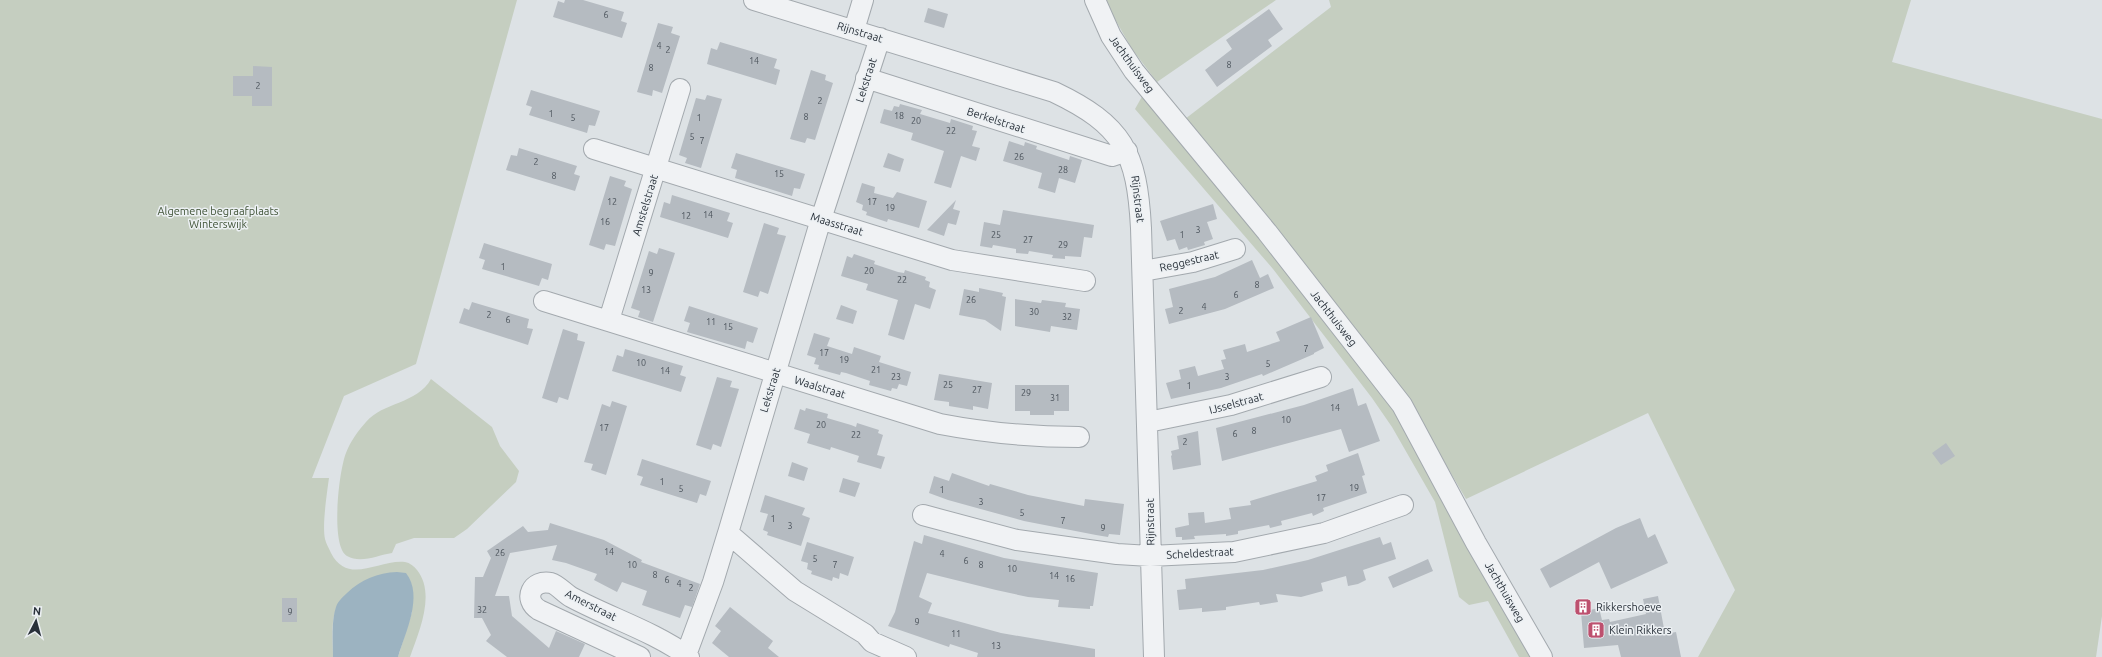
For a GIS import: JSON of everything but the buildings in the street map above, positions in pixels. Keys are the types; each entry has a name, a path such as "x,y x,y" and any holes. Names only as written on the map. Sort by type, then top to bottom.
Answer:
{"street":[{"name":"Rijnstraat","path":"754,0 1054,92 1085,107 1100,118 1127,151 1136,174 1140,203 1148,422 1150,556 1154,657"},
{"path":"854,30 863,0"},
{"name":"Jachthuisweg","path":"1095,0 1111,36 1134,71 1267,232 1402,405 1476,543 1542,657"},
{"name":"Lekstraat","path":"728,533 821,219 880,38"},
{"name":"Berkelstraat","path":"866,78 1112,156 1127,151"},
{"name":"Amstelstraat","path":"609,320 680,89"},
{"name":"Maasstraat","path":"594,149 952,260 1085,282"},
{"name":"Reggestraat","path":"1143,271 1194,262 1235,249"},
{"name":"Waalstraat","path":"544,301 609,320 775,374 947,425 1000,434 1036,437 1079,437"},
{"name":"IJsselstraat","path":"1148,422 1231,405 1322,377"},
{"name":"Scheldestraat","path":"923,515 1017,540 1117,554 1150,556 1234,552 1324,533 1403,505"},
{"path":"728,533 795,591 865,634 872,642 906,657"},
{"name":"Amerstraat","path":"640,657 532,606 530,600 531,592 534,588 543,583 555,585 569,596 646,632 688,656 728,533"}],"green space":[{"name":"Algemene begraafplaats Winterswijk","path":"0,0 517,0 416,364 344,396 312,478 329,478 324,533 331,553 338,563 346,568 355,570 395,562 405,562 415,567 423,580 426,601 424,613 418,636 410,657 398,657 412,612 347,594 341,600 334,615 332,632 333,657 0,657"},
{"path":"1104,0 1276,0 1157,82 1132,49"},
{"path":"1329,0 1911,0 1892,62 2102,119 2102,616 2096,657 1698,657 1735,590 1648,413 1466,499 1409,402 1387,369 1185,119 1331,7"},
{"path":"1144,93 1393,408 1535,657 1519,657 1488,601 1469,605 1459,597 1435,502 1392,427 1372,398 1273,269 1135,109"},
{"path":"431,379 492,427 500,446 519,471 516,482 467,529 454,538 414,538 396,544 392,553 364,559 347,556 342,549 337,523 341,475 343,462 348,449 360,429 373,415 409,398 425,387"}],"water":[{"path":"397,572 406,573 411,582 413,592 411,615 398,657 333,657 333,619 339,601 364,580 376,575"}],"place":[{"name":"Rikkershoeve","path":"1583,607"},
{"name":"Klein Rikkers","path":"1596,630"}]}
